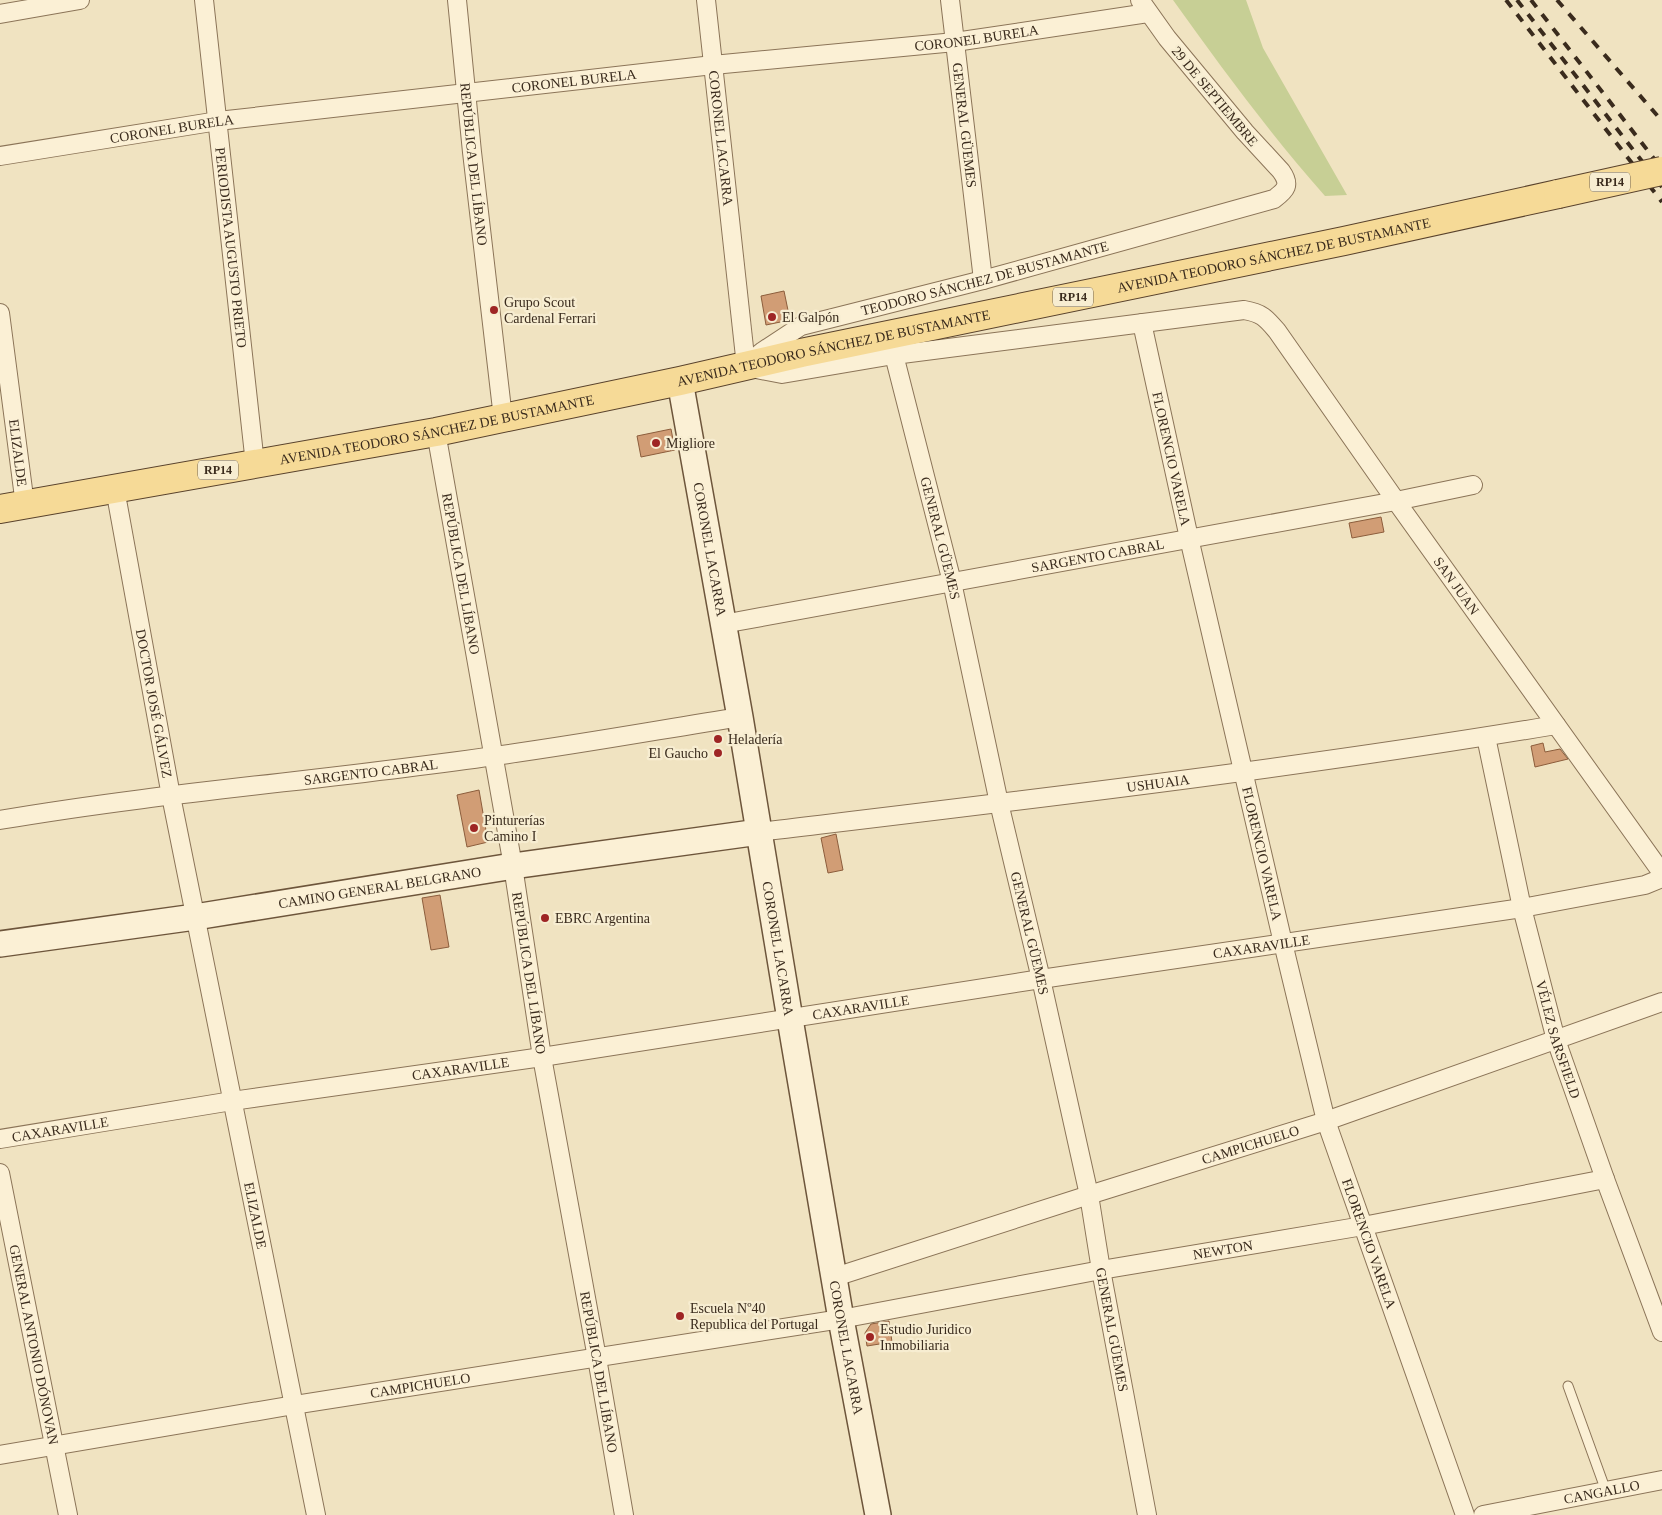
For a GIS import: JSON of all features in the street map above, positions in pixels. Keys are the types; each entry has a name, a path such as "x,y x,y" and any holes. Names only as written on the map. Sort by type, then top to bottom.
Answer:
{"main road":[{"name":"AVENIDA TEODORO SÁNCHEZ DE BUSTAMANTE","path":"13,507 436,432 1344,241 1662,170"}],"street":[{"path":"0,14 80,0"},
{"name":"PERIODISTA AUGUSTO PRIETO","path":"204,0 255,464"},
{"name":"REPÚBLICA DEL LÍBANO","path":"457,0 472,152 503,418"},
{"name":"CORONEL LACARRA","path":"706,0 746,366"},
{"name":"GENERAL GÜEMES","path":"950,0 983,280"},
{"name":"CORONEL BURELA","path":"0,156 218,121 713,65 955,42 1144,7"},
{"name":"29 DE SEPTIEMBRE","path":"1144,7 1167,38 1239,125 1286,178 1284,191"},
{"name":"TEODORO SÁNCHEZ DE BUSTAMANTE","path":"746,366 763,350 801,326 983,280 1274,198 1284,191"},
{"name":"SAN JUAN","path":"1142,324 1244,310 1264,316 1277,331 1662,873"},
{"name":"ELIZALDE","path":"0,313 13,507"},
{"path":"746,366 765,372 782,374 894,355 1142,324"},
{"name":"FLORENCIO VARELA","path":"1142,324 1189,538 1326,1121 1465,1515"},
{"name":"GENERAL GÜEMES","path":"894,355 952,582 999,803 1041,979 1089,1195 1100,1270 1147,1515"},
{"name":"CORONEL LACARRA","path":"680,382 740,717 841,1319 878,1515"},
{"name":"REPÚBLICA DEL LÍBANO","path":"436,432 513,866 542,1057 624,1515"},
{"name":"SARGENTO CABRAL","path":"723,624 1473,486"},
{"name":"DOCTOR JOSÉ GÁLVEZ","path":"115,489 195,917"},
{"name":"SARGENTO CABRAL","path":"0,820 63,810 493,756 740,717"},
{"name":"USHUAIA","path":"758,832 1243,771 1486,737 1556,725"},
{"name":"VÉLEZ SARSFIELD","path":"1486,737 1522,908 1556,1040 1662,1332"},
{"name":"CAMINO GENERAL BELGRANO","path":"0,944 195,917 513,866 758,832"},
{"name":"CAXARAVILLE","path":"0,1139 232,1101 542,1057 1041,979 1522,908 1644,886 1662,878"},
{"name":"ELIZALDE","path":"195,917 316,1515"},
{"name":"CAMPICHUELO","path":"835,1277 1326,1121 1662,1002"},
{"name":"GENERAL ANTONIO DÓNOVAN","path":"0,1173 68,1515"},
{"name":"NEWTON","path":"841,1319 1100,1270 1362,1226 1605,1179"},
{"name":"CAMPICHUELO","path":"0,1455 294,1404 841,1319"},
{"name":"CANGALLO","path":"1483,1515 1662,1480"}],"lane":[{"path":"1568,1386 1606,1491"}],"green space":[{"path":"1173,0 1246,0 1263,48 1347,195 1325,196 1265,124"}],"building":[{"path":"784,291 790,320 766,325 761,296"},
{"name":"Migliore","path":"671,429 675,450 641,457 637,436"},
{"path":"1381,517 1384,532 1352,538 1349,523"},
{"path":"1543,743 1545,752 1560,749 1568,759 1535,767 1531,746"},
{"path":"479,790 488,842 467,847 457,795"},
{"path":"836,834 843,870 828,873 821,838"},
{"path":"440,895 449,947 431,950 422,898"},
{"path":"889,1321 892,1342 867,1346 865,1333 871,1324"}],"railway":[{"path":"1506,0 1662,202"},
{"path":"1517,0 1662,187"},
{"path":"1531,0 1662,169"},
{"path":"1557,0 1662,121"}],"place":[{"name":"Grupo Scout Cardenal Ferrari","path":"494,310"},
{"name":"El Galpón","path":"772,317"},
{"name":"Migliore","path":"656,443"},
{"name":"Heladería","path":"718,739"},
{"name":"El Gaucho","path":"718,753"},
{"name":"Pinturerías Camino I","path":"474,828"},
{"name":"EBRC Argentina","path":"545,918"},
{"name":"Escuela Nº40 Republica del Portugal","path":"680,1316"},
{"name":"Estudio Juridico Inmobiliaria","path":"870,1337"}]}
